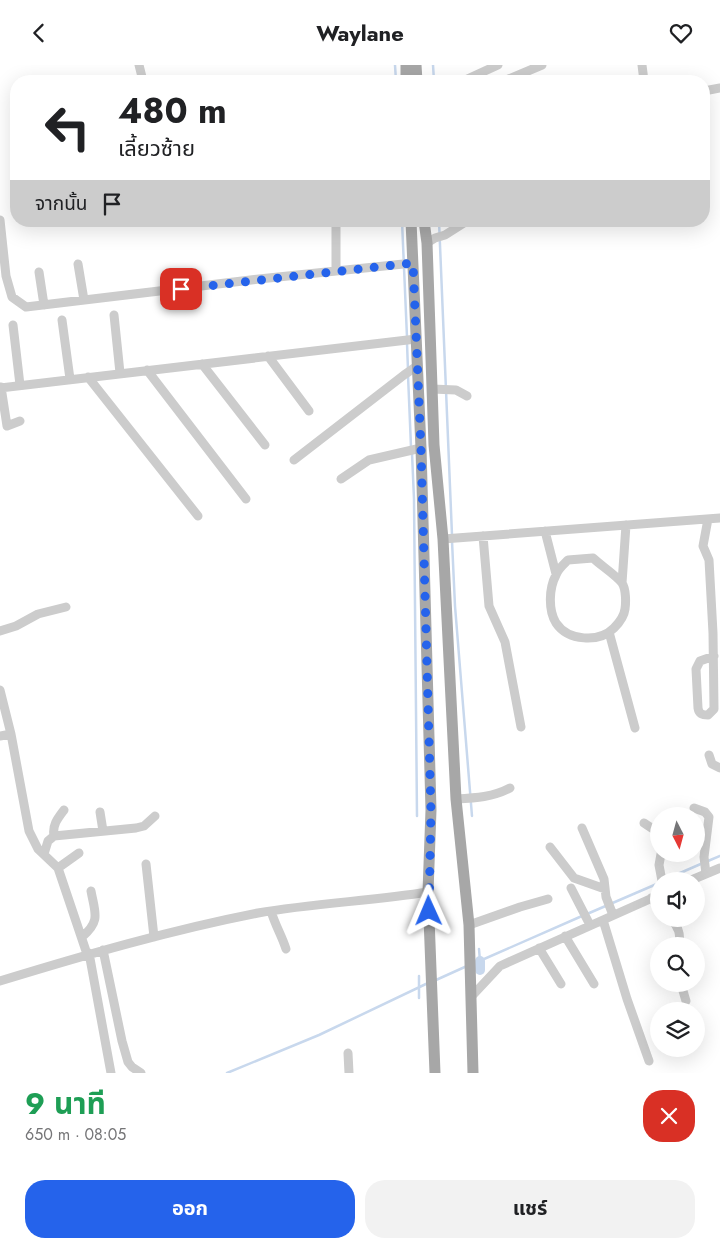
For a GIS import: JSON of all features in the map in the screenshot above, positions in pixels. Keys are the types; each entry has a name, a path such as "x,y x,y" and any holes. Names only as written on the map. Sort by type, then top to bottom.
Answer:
{"main road":[{"path":"412,227 415,340 411,370 419,448 431,811 428,892 435,1073"},
{"path":"428,227 436,239 437,389 434,445 445,539 456,799 469,925 473,1073"}],"street":[{"path":"483,75 498,65"},
{"path":"518,75 542,65"},
{"path":"0,220 6,276 12,297 26,307 412,263"},
{"path":"336,227 336,271"},
{"path":"436,239 457,227"},
{"path":"78,264 84,300"},
{"path":"39,273 44,305"},
{"path":"114,315 120,373"},
{"path":"62,320 70,379"},
{"path":"13,325 20,385"},
{"path":"20,421 7,426 1,387 415,340"},
{"path":"268,356 309,411"},
{"path":"202,363 266,445"},
{"path":"147,370 246,499"},
{"path":"294,461 411,370"},
{"path":"88,377 198,517"},
{"path":"437,389 456,390 467,396"},
{"path":"342,479 369,460 419,448"},
{"path":"445,539 720,518"},
{"path":"708,519 703,546 708,560 714,656 714,709 708,715 703,715 699,712 698,708 696,669 700,661 714,656"},
{"path":"622,583 593,558 568,560 556,574 552,584 551,610 556,623 563,631 577,637 586,638 599,637 609,632 619,623 624,615 626,601 622,583 626,525"},
{"path":"545,531 556,574"},
{"path":"483,536 489,606 505,642 521,727"},
{"path":"0,631 16,626 38,614 66,607"},
{"path":"609,632 635,728"},
{"path":"1,694 11,734 29,831 38,849 58,868 88,954 111,1073"},
{"path":"0,736 11,734"},
{"path":"709,755 712,764 720,768"},
{"path":"456,799 478,798 498,794 510,789"},
{"path":"54,836 54,825 64,810"},
{"path":"698,872 705,865 709,817 705,811"},
{"path":"100,812 103,831"},
{"path":"44,854 48,841 54,836 144,826 155,815"},
{"path":"644,823 650,827"},
{"path":"582,828 604,879 612,912"},
{"path":"550,847 574,878 606,893"},
{"path":"58,868 79,853"},
{"path":"146,864 154,937"},
{"path":"705,865 720,868"},
{"path":"571,888 586,917"},
{"path":"82,937 92,929 96,920 91,891"},
{"path":"0,981 103,950 271,911 428,892"},
{"path":"469,925 548,899"},
{"path":"603,920 612,912 650,899"},
{"path":"271,911 286,949"},
{"path":"586,917 603,920"},
{"path":"471,997 500,966 565,936 586,917"},
{"path":"603,920 627,999 649,1061"},
{"path":"565,936 594,984"},
{"path":"538,948 561,984"},
{"path":"103,950 128,1062 142,1073"},
{"path":"683,992 686,1001"},
{"path":"348,1053 349,1073"}],"waterway":[{"path":"395,65 396,75"},
{"path":"433,65 434,75"},
{"path":"402,227 407,337"},
{"path":"439,227 452,535"},
{"path":"407,343 408,370"},
{"path":"408,375 411,447"},
{"path":"412,453 417,816"},
{"path":"452,541 455,606 472,816"},
{"path":"708,861 720,856"},
{"path":"682,872 703,863"},
{"path":"587,914 650,887"},
{"path":"475,963 582,916"},
{"path":"479,949 480,961"},
{"path":"480,961 480,970"},
{"path":"436,980 467,966"},
{"path":"419,976 419,998"},
{"path":"227,1073 319,1035 428,983"}],"route":[{"path":"181,289 413,263 421,448 431,811 429,911"}]}
